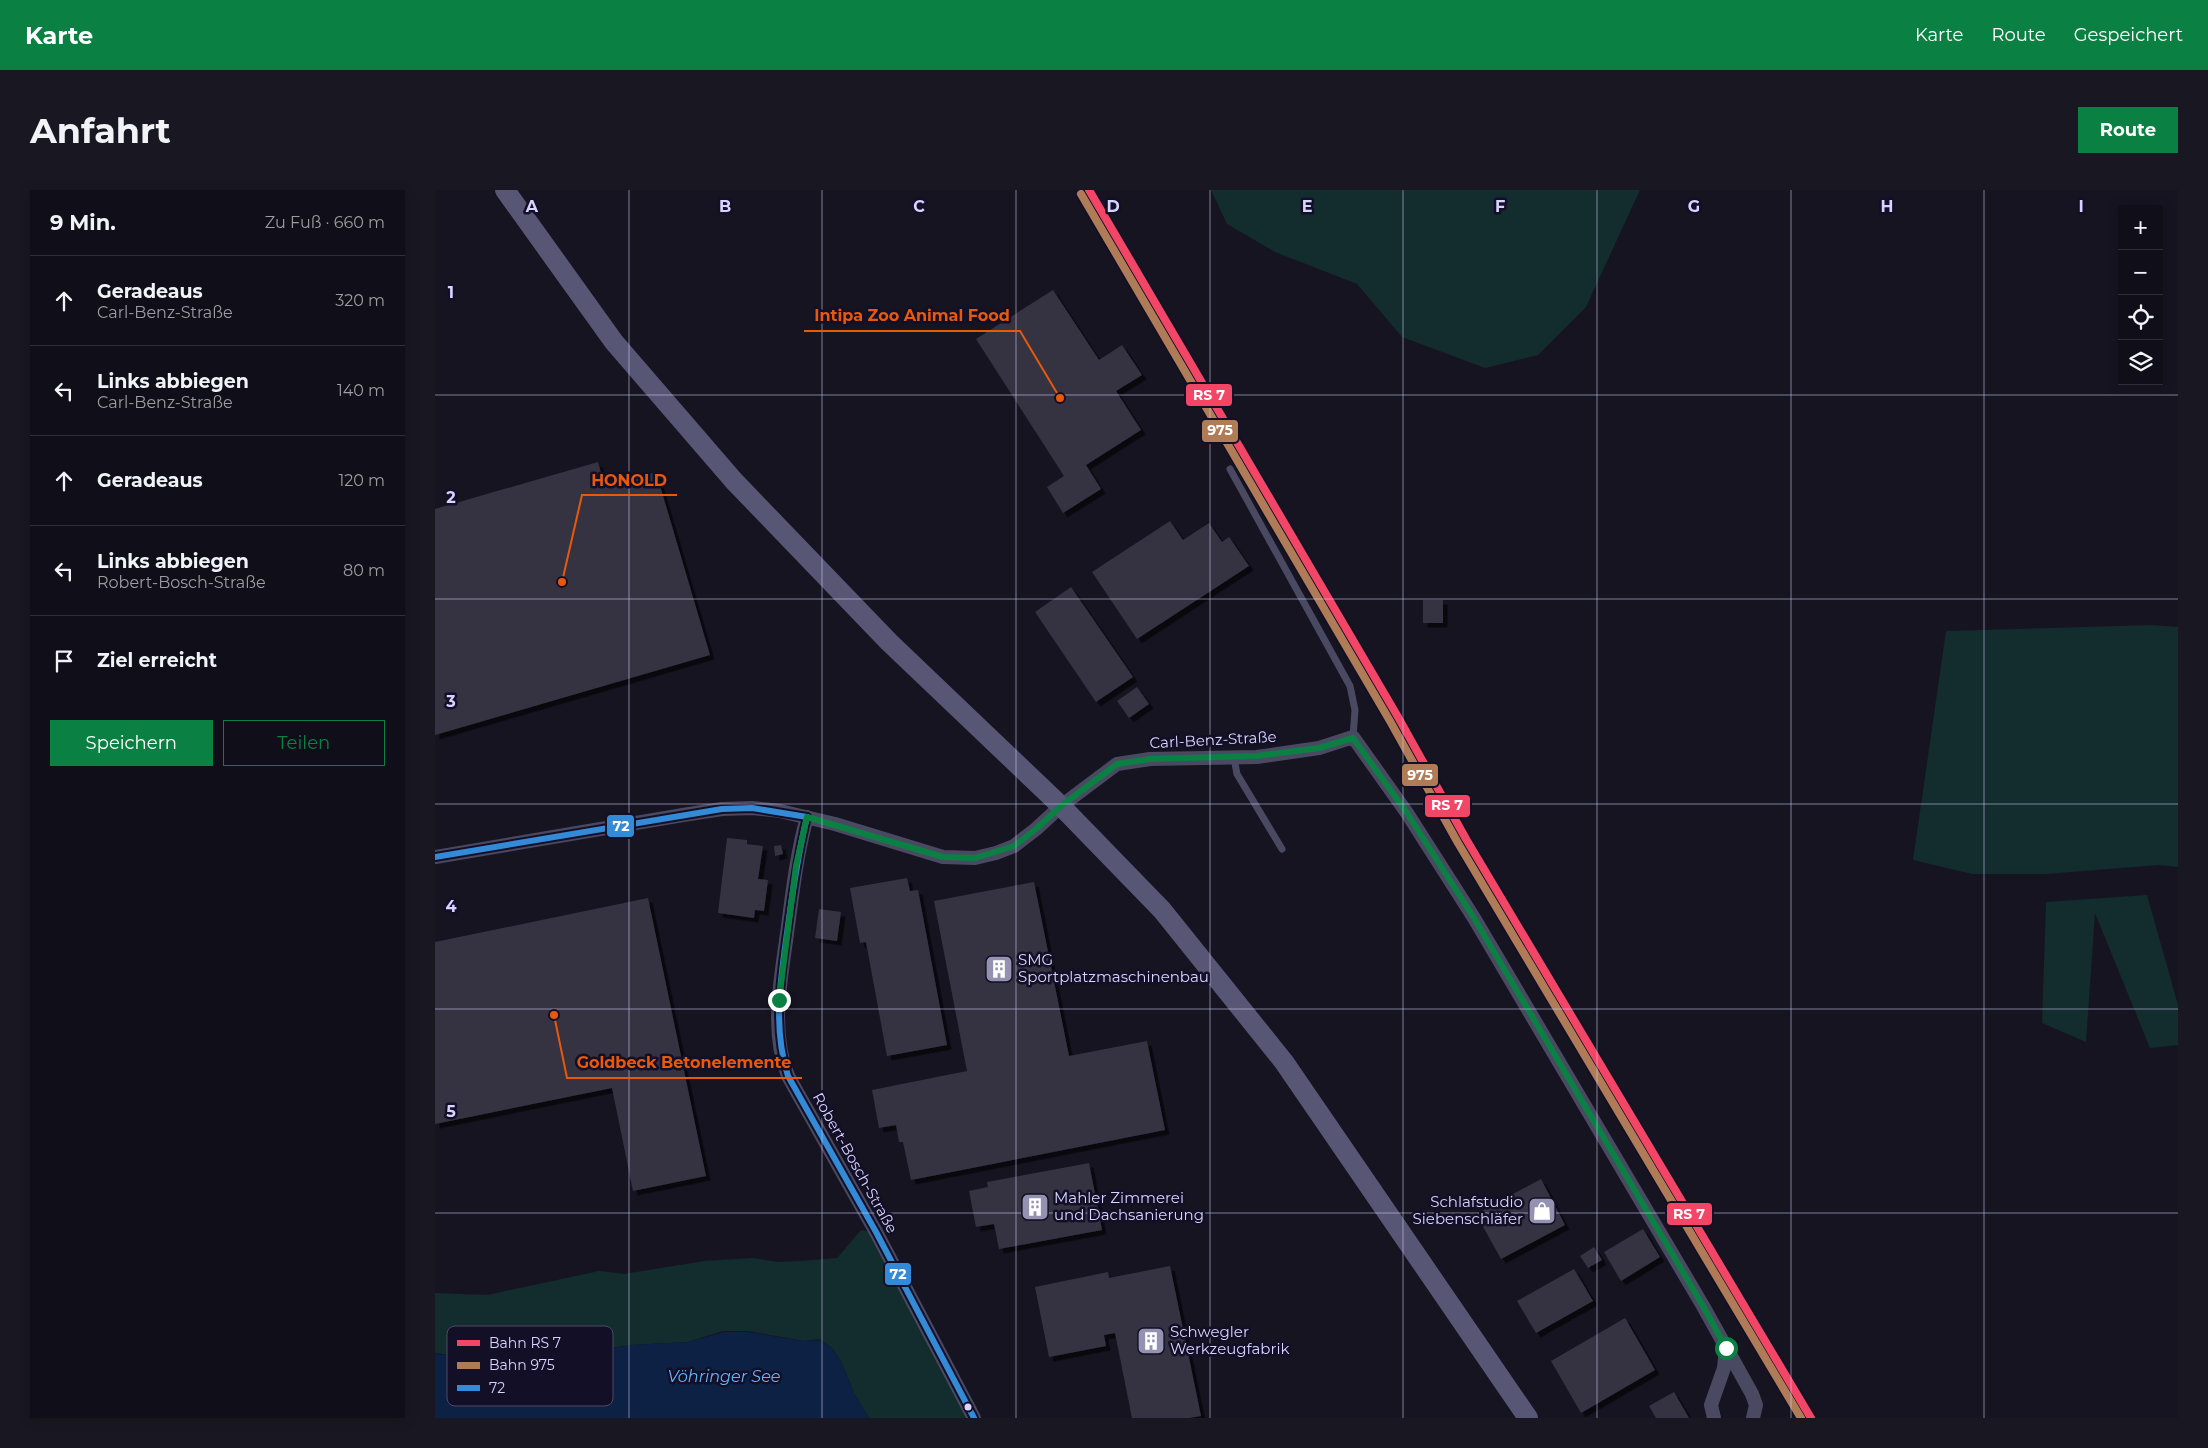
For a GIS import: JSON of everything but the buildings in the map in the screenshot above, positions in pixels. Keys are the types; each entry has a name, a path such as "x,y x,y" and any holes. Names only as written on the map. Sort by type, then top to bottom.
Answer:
{"main road":[{"path":"505,190 613,342 734,481 889,642 1061,806 1162,910 1284,1062 1528,1418"}],"street":[{"name":"Carl-Benz-Straße","path":"435,857 722,809 752,808 807,817 943,857 975,858 1014,846 1061,806 1117,764 1150,759 1257,756 1319,748 1353,738"},
{"path":"1353,738 1407,813 1474,918 1703,1306 1752,1394 1756,1405 1753,1418"},
{"name":"Robert-Bosch-Straße","path":"807,817 796,866 779,1000 779,1037 782,1060 789,1076 876,1232 974,1418"},
{"path":"1714,1418 1711,1405 1724,1368 1726,1348"}],"lane":[{"path":"1230,469 1350,686 1355,710 1353,738"},
{"path":"1234,758 1237,774 1283,849"}],"green space":[{"path":"1211,190 1640,190 1586,307 1538,355 1485,368 1402,337 1357,284 1275,252 1227,224"},
{"path":"2152,625 2178,627 2178,867 2158,865 2047,874 1972,874 1913,860 1946,631"},
{"path":"2147,895 2178,1005 2178,1045 2150,1048 2095,913 2086,1042 2042,1023 2046,902"},
{"path":"861,1230 875,1232 973,1418 869,1418 854,1393 841,1361 832,1348 819,1339 803,1341 748,1331 723,1331 688,1342 613,1348 613,1326 447,1326 447,1355 435,1353 435,1293 487,1295 599,1271 624,1274 704,1261 752,1258 778,1262 837,1258"}],"water":[{"name":"Vöhringer See","path":"724,1332 748,1332 803,1341 819,1340 832,1348 841,1361 854,1393 869,1418 435,1418 435,1354 447,1355 447,1406 613,1406 613,1348 688,1342"}],"transit line":[{"path":"1089,190 1398,717 1466,839 1811,1418"},
{"name":"72","path":"435,857 722,809 752,808 807,817"},
{"name":"72","path":"807,817 794,885 779,1001 780,1039 788,1076 876,1232 974,1418"}],"rail line":[{"name":"975","path":"1081,194 1390,721 1458,843 1801,1418"}],"place":[{"name":"Intipa Zoo Animal Food","path":"1060,398"},
{"name":"HONOLD","path":"562,582"},
{"name":"SMG Sportplatzmaschinenbau","path":"999,969"},
{"name":"Goldbeck Betonelemente","path":"554,1015"},
{"name":"Mahler Zimmerei und Dachsanierung","path":"1035,1207"},
{"name":"Schlafstudio Siebenschläfer","path":"1542,1211"},
{"name":"Schwegler Werkzeugfabrik","path":"1151,1341"}],"route":[{"path":"779,1000 796,866 807,817 943,857 975,858 1014,846 1061,806 1117,764 1150,759 1257,756 1319,748 1353,738 1371,760 1407,813 1474,918 1726,1348"}]}
